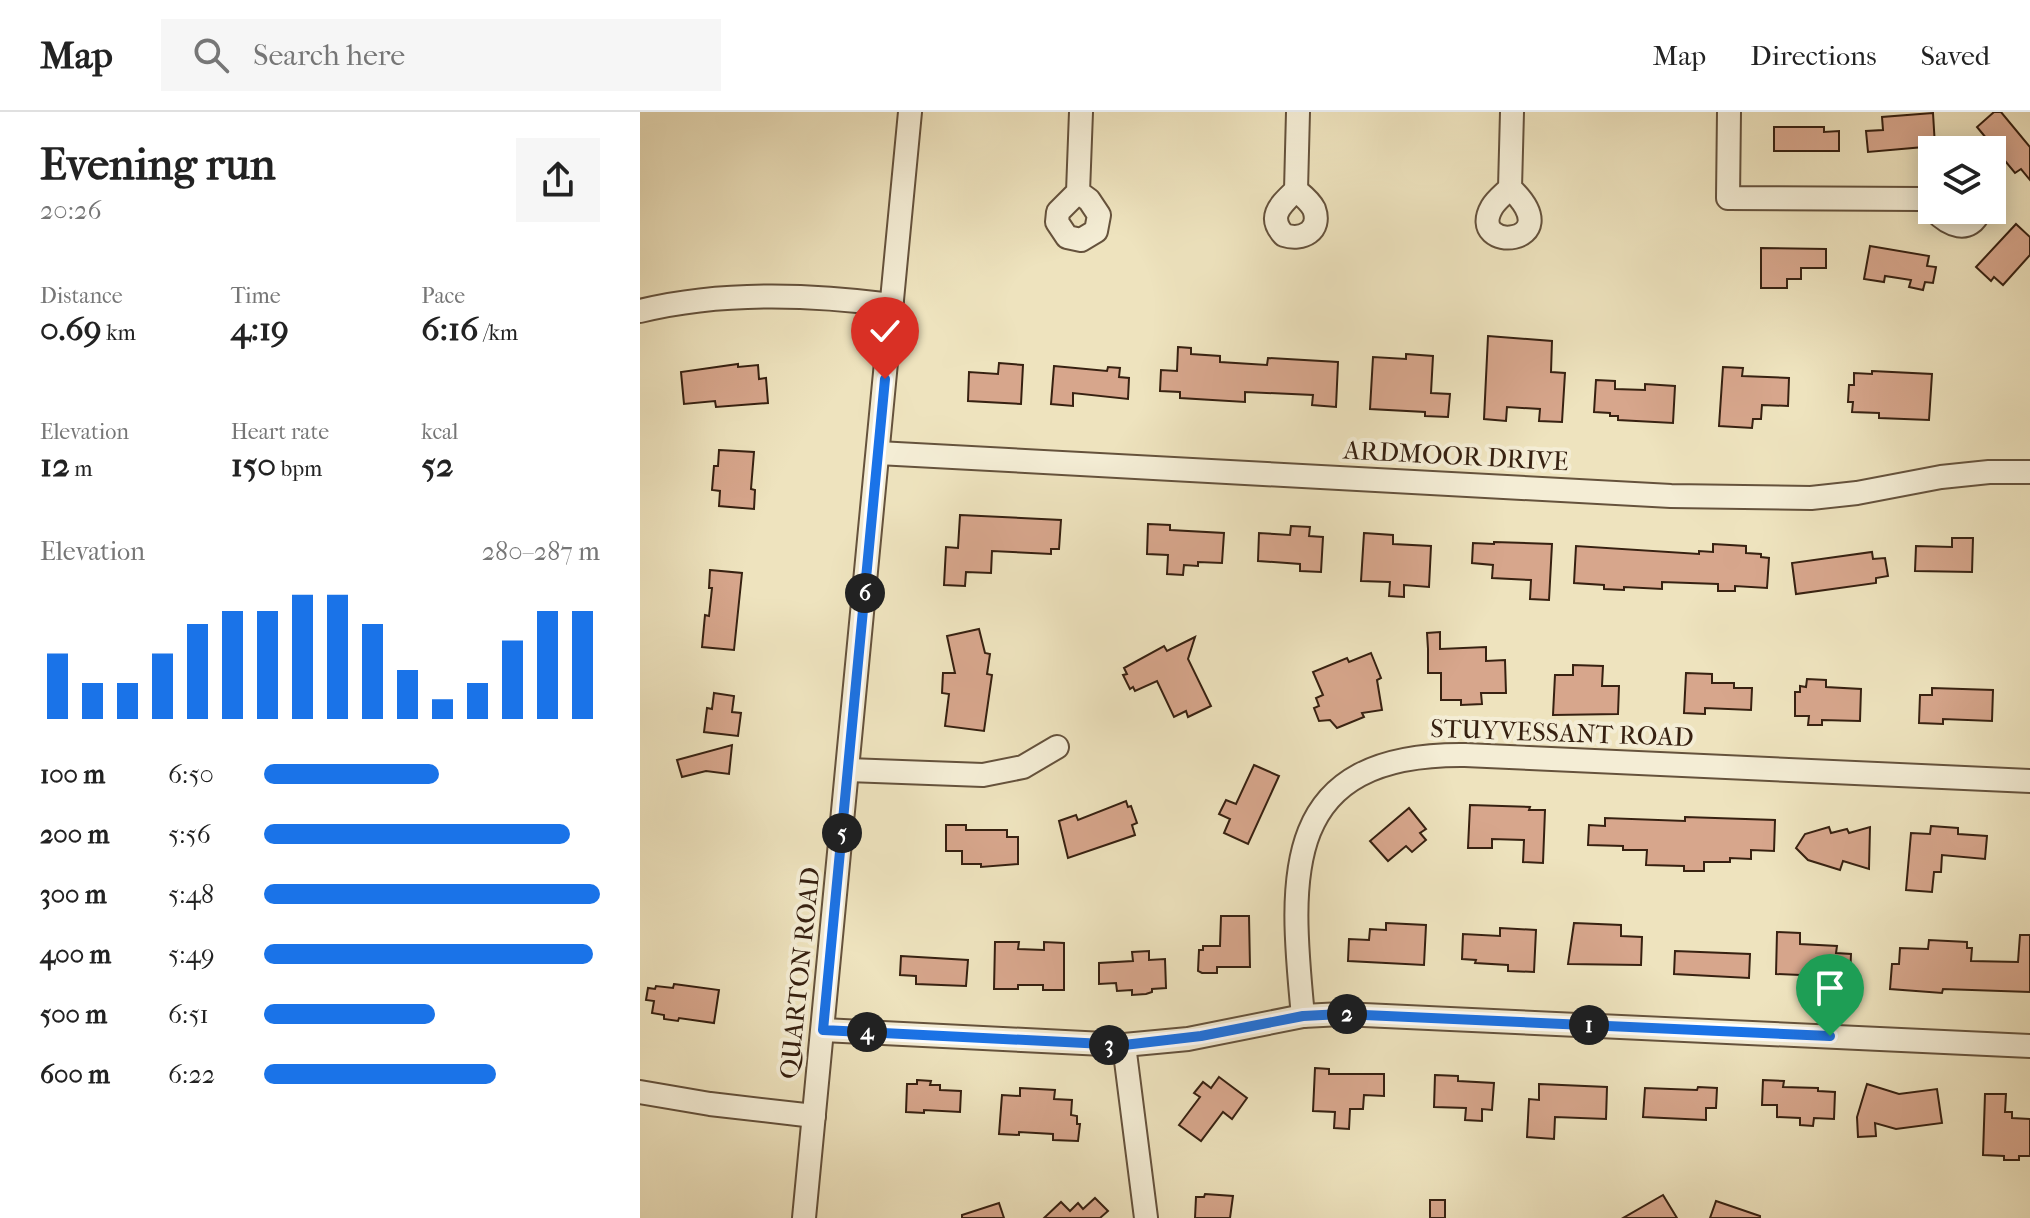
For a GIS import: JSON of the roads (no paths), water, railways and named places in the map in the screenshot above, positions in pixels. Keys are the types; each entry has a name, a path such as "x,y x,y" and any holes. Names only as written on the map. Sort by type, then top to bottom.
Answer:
{"street":[{"name":"QUARTON ROAD","path":"804,1218 910,112"},
{"path":"1078,192 1081,112"},
{"path":"1296,190 1298,112"},
{"path":"1510,188 1512,112"},
{"path":"1729,112 1728,198 1918,203"},
{"path":"1949,224 1963,227 1968,224"},
{"path":"640,311 682,302 743,298 824,298 892,305"},
{"name":"ARDMOOR DRIVE","path":"878,453 1774,499 1848,495 1941,477 2030,472"},
{"path":"848,770 983,775 1023,767 1057,747"},
{"name":"STUYVESSANT ROAD","path":"1303,1016 1296,901 1299,860 1308,831 1321,808 1348,783 1403,758 1465,755 2030,781"},
{"path":"823,1030 1124,1045 1201,1036 1303,1016 1342,1014 2030,1046"},
{"path":"1124,1045 1146,1218"},
{"path":"640,1092 814,1116"}]}
